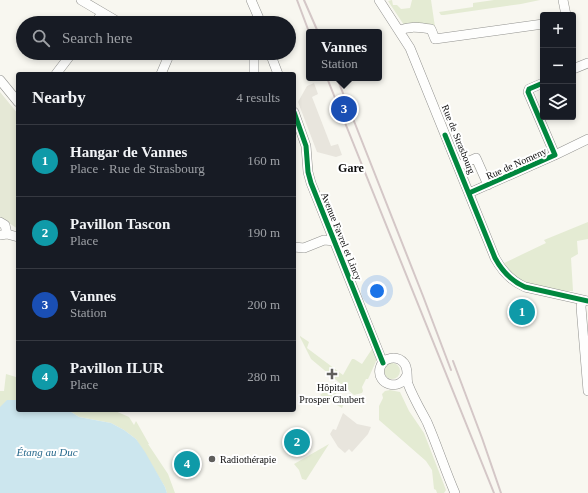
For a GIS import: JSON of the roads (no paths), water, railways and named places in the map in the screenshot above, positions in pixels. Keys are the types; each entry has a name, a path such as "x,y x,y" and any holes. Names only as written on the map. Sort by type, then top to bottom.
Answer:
{"street":[{"path":"81,0 107,16"},
{"path":"252,0 258,16"},
{"name":"Rue de Strasbourg","path":"379,0 410,48 495,258 506,274 515,282 525,287 585,300"},
{"path":"563,0 565,12"},
{"path":"399,31 404,28 431,29 435,39 540,24"},
{"path":"58,72 67,60"},
{"path":"162,72 167,60"},
{"path":"254,60 254,72"},
{"path":"273,60 277,72"},
{"path":"576,68 588,62"},
{"path":"0,80 16,100"},
{"name":"Rue de Nomeny","path":"469,193 555,155 528,92 529,89 540,84"},
{"name":"Avenue Favrel et Lincy","path":"296,118 306,146 306,156 310,177 383,363"},
{"path":"555,155 588,139"},
{"path":"458,166 476,158 488,185"},
{"path":"0,222 5,225 10,235"},
{"path":"296,247 304,248 324,240 335,241"},
{"path":"585,300 581,308 588,391"},
{"path":"413,395 396,385 389,384 382,380 380,370 383,363 389,359 396,358 406,366 407,381 427,423 455,493"},
{"path":"396,385 403,382 407,375"}],"water":[{"name":"Étang au Duc","path":"7,400 16,400 16,412 71,412 79,417 111,423 136,439 145,452 167,493 0,493 0,407"}],"railway":[{"path":"297,0 308,29"},
{"path":"304,0 317,29"},
{"path":"328,81 494,493"},
{"path":"338,81 451,370"},
{"path":"453,361 501,493"}],"place":[{"name":"Vannes","path":"344,109"},
{"name":"Hangar de Vannes","path":"522,312"},
{"name":"Hôpital Prosper Chubert","path":"332,374"},
{"name":"Pavillon Tascon","path":"297,442"},
{"name":"Radiothérapie","path":"212,459"},
{"name":"Pavillon ILUR","path":"187,464"}],"district":[{"name":"Gare","path":"351,168"}]}
